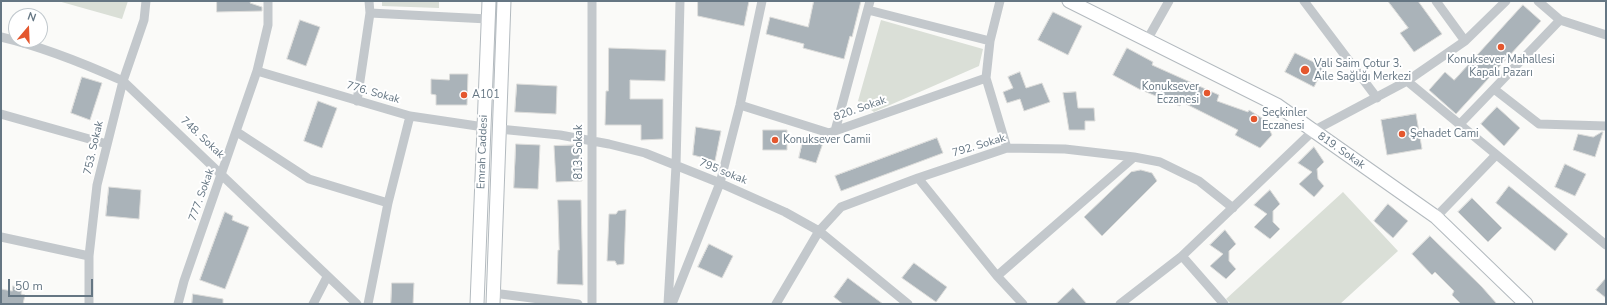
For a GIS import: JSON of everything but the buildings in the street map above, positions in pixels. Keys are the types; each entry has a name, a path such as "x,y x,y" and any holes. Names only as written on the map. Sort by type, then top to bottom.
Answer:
{"street":[{"name":"753. Sokak","path":"89,304 89,256 97,184 123,81 144,20 146,1"},
{"name":"777. Sokak","path":"178,304 184,281 257,71 268,25 268,1"},
{"path":"357,101 370,14 369,1"},
{"name":"Emrah Caddesi","path":"477,304 489,1"},
{"name":"Emrah Caddesi","path":"493,299 504,1"},
{"name":"813. Sokak","path":"592,1 592,304"},
{"path":"668,304 676,166 680,1"},
{"path":"672,304 720,183 740,105 762,1"},
{"path":"1000,1 990,41 986,78 1007,148"},
{"name":"819. Sokak","path":"1069,1 1277,105 1436,217 1526,304"},
{"path":"1147,40 1169,1"},
{"path":"1304,1 1377,98"},
{"path":"1436,1 1465,42"},
{"path":"1120,304 1182,256 1313,131 1407,81 1465,42 1506,1"},
{"path":"1538,1 1560,20 1606,35"},
{"path":"835,131 869,5 990,41"},
{"path":"370,14 488,19"},
{"path":"1459,125 1560,20"},
{"name":"748. Sokak","path":"1,37 49,50 86,64 123,81 222,174 327,278 357,304"},
{"name":"776. Sokak","path":"257,71 410,116 484,127"},
{"name":"820. Sokak","path":"740,105 829,133 986,78"},
{"path":"1407,81 1496,156 1606,245"},
{"path":"1494,88 1539,124 1606,126"},
{"path":"1,114 107,144"},
{"path":"368,304 388,203 410,116"},
{"name":"795 sokak","path":"499,129 560,135 645,153 720,183 785,212 819,231 908,304"},
{"path":"237,132 309,179 388,203"},
{"name":"792. Sokak","path":"776,304 819,231 841,207 918,178 1007,148 1065,149 1134,156 1160,162 1199,181 1233,208"},
{"path":"997,276 1134,156"},
{"path":"1436,217 1496,156"},
{"path":"918,178 997,276 1023,304"},
{"path":"1,237 89,256"},
{"path":"1182,256 1224,304"},
{"path":"314,304 327,278"},
{"path":"493,299 578,304"}],"shaded area":[{"path":"58,1 128,1 122,19"},
{"path":"382,1 439,1 439,8 382,6"},
{"path":"881,20 983,49 979,66 874,112 858,101"},
{"path":"1343,192 1398,251 1340,304 1231,304 1226,299"}],"place":[{"name":"Konuksever Mahallesi Kapalı Pazarı","path":"1501,47"},
{"name":"Vali Saim Çotur 3. Aile Sağlığı Merkezi","path":"1305,70"},
{"name":"Konuksever Eczanesi","path":"1207,93"},
{"name":"A101","path":"464,95"},
{"name":"Seçkinler Eczanesi","path":"1254,119"},
{"name":"Şehadet Cami","path":"1402,134"},
{"name":"Konuksever Camii","path":"775,140"}]}
